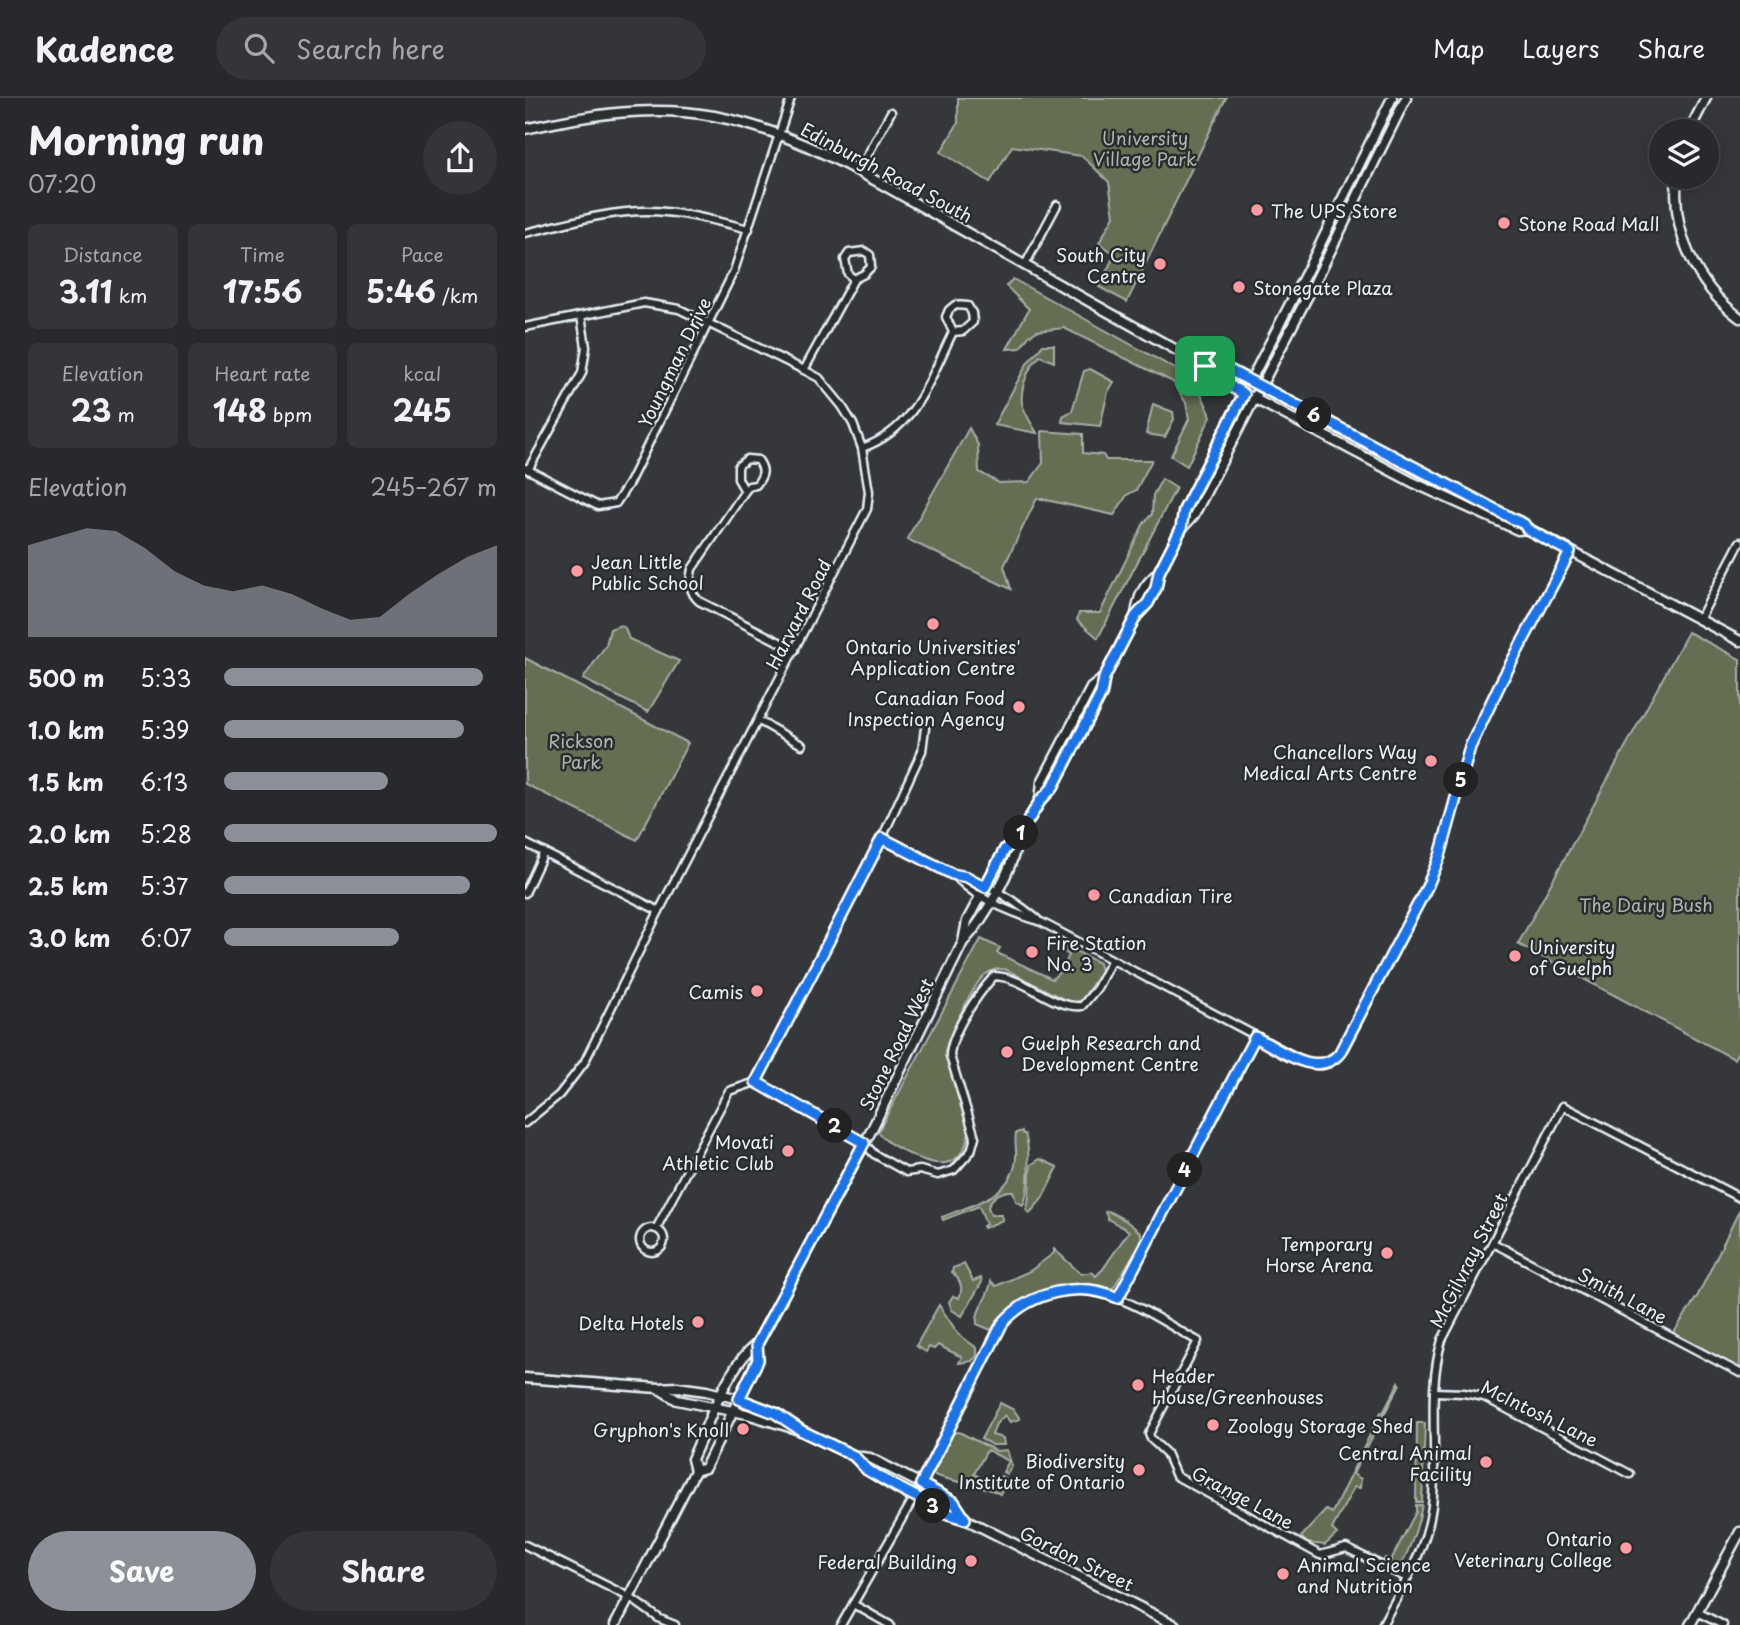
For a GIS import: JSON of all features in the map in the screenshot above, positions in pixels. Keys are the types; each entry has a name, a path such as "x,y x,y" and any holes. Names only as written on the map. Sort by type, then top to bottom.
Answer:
{"main road":[{"name":"Stone Road West","path":"1181,529 1184,510 1392,98"},
{"name":"Stone Road West","path":"757,1344 758,1360 739,1399 705,1468 695,1471 692,1459 715,1408 744,1353 757,1344 864,1143 963,942 967,921 986,898 1005,849 1017,839 1040,801 1053,787 1101,694 1104,678 1136,616 1138,598 1145,583 1159,572 1181,529 1194,515 1314,284 1406,98"},
{"path":"1695,119 1706,98"},
{"name":"Edinburgh Road South","path":"525,129 621,111 669,111 712,116 779,133 859,171 1205,366 1211,375 1244,394 1412,482 1518,530 1527,529"},
{"path":"1677,189 1677,207 1691,259 1708,288 1740,318"},
{"path":"1310,265 1314,284"},
{"name":"Edinburgh Road South","path":"1205,366 1216,363 1524,524 1527,529 1740,641"},
{"name":"Gordon Street","path":"525,1378 658,1388 677,1387 739,1399 775,1413 802,1431 854,1456 870,1458 921,1484 954,1502 965,1519"},
{"name":"Gordon Street","path":"658,1388 677,1400 733,1411 802,1431"},
{"name":"Gordon Street","path":"854,1456 867,1470 949,1514 965,1519 1175,1625"},
{"path":"615,1625 695,1471"},
{"path":"1691,1625 1740,1532"}],"street":[{"name":"Youngman Drive","path":"526,469 598,506 616,503 629,484 734,271 791,98"},
{"path":"859,171 891,112"},
{"path":"1025,265 1057,205"},
{"path":"525,233 608,215 648,211 695,216 749,229"},
{"path":"804,370 854,279 871,267 870,255 865,251 849,253 845,259 848,274 854,279"},
{"name":"Harvard Road","path":"525,327 644,303 679,309 710,323 819,378 853,424 862,448 869,492 867,509 659,911 585,1063 559,1095 525,1123"},
{"path":"955,305 968,306 973,322 963,331 953,332 946,317 949,310 955,305"},
{"path":"526,469 582,373 586,347 581,316"},
{"path":"862,448 887,438 902,426 916,405 953,332"},
{"path":"745,491 738,479 738,466 747,459 758,460 763,468 763,477 745,491 692,569 689,582 692,595 795,650"},
{"path":"1699,620 1740,542"},
{"path":"882,838 954,875 967,877 990,889 1024,908 1041,922 1255,1037 1315,1065 1329,1063 1343,1049 1427,887 1440,856 1470,747 1570,552"},
{"path":"759,721 802,745"},
{"path":"656,1229 729,1091 756,1082 882,838 922,751 925,729"},
{"path":"525,842 659,911"},
{"path":"525,893 544,852"},
{"path":"954,875 963,886 1019,915 1041,922"},
{"path":"756,1082 864,1143 874,1154 906,1172 920,1170 937,1175 954,1170 971,1152 975,1137 950,1056 951,1043 989,982 994,976 1009,976 1069,1007 1082,1006 1097,988 1111,961"},
{"path":"841,1625 915,1496 994,1338 1009,1316 1022,1306 1063,1291 1096,1290 1118,1298 1255,1037"},
{"name":"McGilvray Street","path":"1382,1625 1421,1549 1432,1510 1434,1392 1436,1363 1443,1340 1563,1106 1740,1198"},
{"name":"Smith Lane","path":"1493,1243 1740,1373"},
{"name":"Grange Lane","path":"1118,1298 1198,1341 1149,1434 1166,1453 1176,1476 1320,1555 1346,1548 1407,1578"},
{"name":"McIntosh Lane","path":"1434,1392 1484,1397 1630,1474"},
{"path":"525,1545 629,1597 666,1625"},
{"path":"853,1605 890,1625"},
{"path":"1697,1612 1723,1625"},
{"path":"660,1619 675,1625"}],"green space":[{"name":"University Village Park","path":"958,98 1226,98 1127,302 1099,287 1115,254 1099,243 1114,216 1109,182 1082,156 1012,146 990,182 941,152 958,123"},
{"path":"1013,279 1195,380 1211,416 1187,466 1171,456 1189,419 1186,403 1173,382 1064,328 1037,331 1029,336 1020,348 1007,349 1029,309 1006,286"},
{"path":"1043,345 1054,345 1054,362 1040,356 1027,375 1022,392 1025,411 1037,433 994,425 1028,362"},
{"path":"1090,369 1114,382 1108,392 1100,426 1062,422 1063,416 1072,411 1084,371"},
{"path":"1153,404 1173,412 1174,419 1165,437 1146,434"},
{"path":"969,428 978,445 979,472 999,483 1029,482 1043,463 1042,431 1083,434 1083,453 1103,455 1106,460 1152,460 1136,490 1127,495 1114,515 1037,498 1004,566 1011,589 907,539"},
{"path":"1162,479 1176,488 1098,638 1077,620 1079,613 1100,613 1144,523 1152,514 1153,495"},
{"path":"621,625 629,639 679,661 648,712 583,679 606,645 610,629"},
{"name":"The Dairy Bush","path":"1688,632 1740,659 1740,1048 1734,1059 1518,944"},
{"name":"Rickson Park","path":"525,658 688,743 637,840 525,784"},
{"path":"981,939 1000,948 997,953 1052,979 1063,969 1069,955 1060,950 1062,944 1099,963 1101,971 1081,1001 1071,1003 1007,970 994,970 981,979 962,1010 945,1052 969,1132 960,1155 953,1160 945,1163 926,1161 893,1146 878,1132"},
{"path":"1022,1131 1027,1141 1028,1159 1028,1181 1023,1205 1016,1201 1013,1191 1005,1192 994,1197 988,1207 991,1215 1001,1215 1003,1220 984,1228 986,1224 979,1206 943,1220 942,1217 986,1199 1004,1185 1015,1165 1016,1133"},
{"path":"1040,1159 1057,1169 1042,1199 1030,1213 1026,1210 1031,1165"},
{"path":"1740,1209 1740,1369 1673,1334 1698,1295"},
{"path":"1108,1211 1141,1233 1141,1242 1114,1287 1111,1289 1077,1285 1045,1291 1015,1307 991,1330 977,1324 978,1313 991,1281 996,1286 1030,1271 1054,1253 1054,1249 1081,1274 1092,1272 1096,1276 1129,1231 1108,1219 1105,1212"},
{"path":"964,1264 973,1281 981,1278 982,1282 962,1316 952,1310 949,1302 953,1296 959,1298 961,1290 959,1281 952,1272 953,1268"},
{"path":"939,1305 959,1335 977,1348 977,1356 972,1361 959,1363 962,1357 938,1345 934,1349 929,1347 926,1352 916,1346"},
{"path":"1399,1382 1353,1474 1361,1479 1360,1488 1354,1487 1332,1529 1337,1534 1325,1545 1307,1543 1301,1537 1326,1510 1332,1513 1381,1412 1383,1413"},
{"path":"1000,1403 1014,1410 1020,1419 1010,1422 1005,1415 996,1424 992,1435 1003,1438 1004,1445 992,1445 981,1439"},
{"path":"1417,1423 1425,1423 1422,1502 1416,1502"},
{"path":"959,1432 996,1451 1007,1450 1012,1466 1007,1474 1003,1472 1009,1461 987,1450 974,1474 996,1486 1001,1476 1007,1479 1000,1494 930,1473 952,1433"},
{"path":"1416,1505 1422,1505 1418,1521 1399,1569 1384,1560 1391,1560 1416,1512"}],"place":[{"name":"The UPS Store","path":"1257,210"},
{"name":"Stone Road Mall","path":"1504,223"},
{"name":"South City Centre","path":"1160,264"},
{"name":"Stonegate Plaza","path":"1239,287"},
{"name":"Jean Little Public School","path":"577,571"},
{"name":"Ontario Universities' Application Centre","path":"933,624"},
{"name":"Canadian Food Inspection Agency","path":"1019,707"},
{"name":"Chancellors Way Medical Arts Centre","path":"1431,761"},
{"name":"Canadian Tire","path":"1094,895"},
{"name":"Fire Station No. 3","path":"1032,952"},
{"name":"University of Guelph","path":"1515,956"},
{"name":"Camis","path":"757,991"},
{"name":"Guelph Research and Development Centre","path":"1007,1052"},
{"name":"Movati Athletic Club","path":"788,1151"},
{"name":"Temporary Horse Arena","path":"1387,1253"},
{"name":"Delta Hotels","path":"698,1322"},
{"name":"Header House/Greenhouses","path":"1138,1385"},
{"name":"Zoology Storage Shed","path":"1213,1425"},
{"name":"Gryphon's Knoll","path":"743,1429"},
{"name":"Central Animal Facility","path":"1486,1462"},
{"name":"Biodiversity Institute of Ontario","path":"1139,1470"},
{"name":"Ontario Veterinary College","path":"1626,1548"},
{"name":"Federal Building","path":"971,1561"},
{"name":"Animal Science and Nutrition","path":"1283,1574"}],"route":[{"path":"1216,363 1524,524 1527,529 1570,552 1470,747 1440,856 1427,887 1343,1049 1329,1063 1315,1065 1255,1037 1118,1298 1096,1290 1059,1292 1022,1306 1002,1324 921,1484 954,1502 965,1519 949,1514 897,1487 867,1470 854,1456 802,1431 775,1413 739,1399 758,1360 757,1344 864,1143 756,1082 882,838 954,875 967,877 985,887 1005,849 1017,839 1040,801 1053,787 1101,694 1104,678 1136,616 1148,603 1156,588 1159,572 1181,529 1184,510 1244,394 1211,375 1205,366 1216,363"}]}
